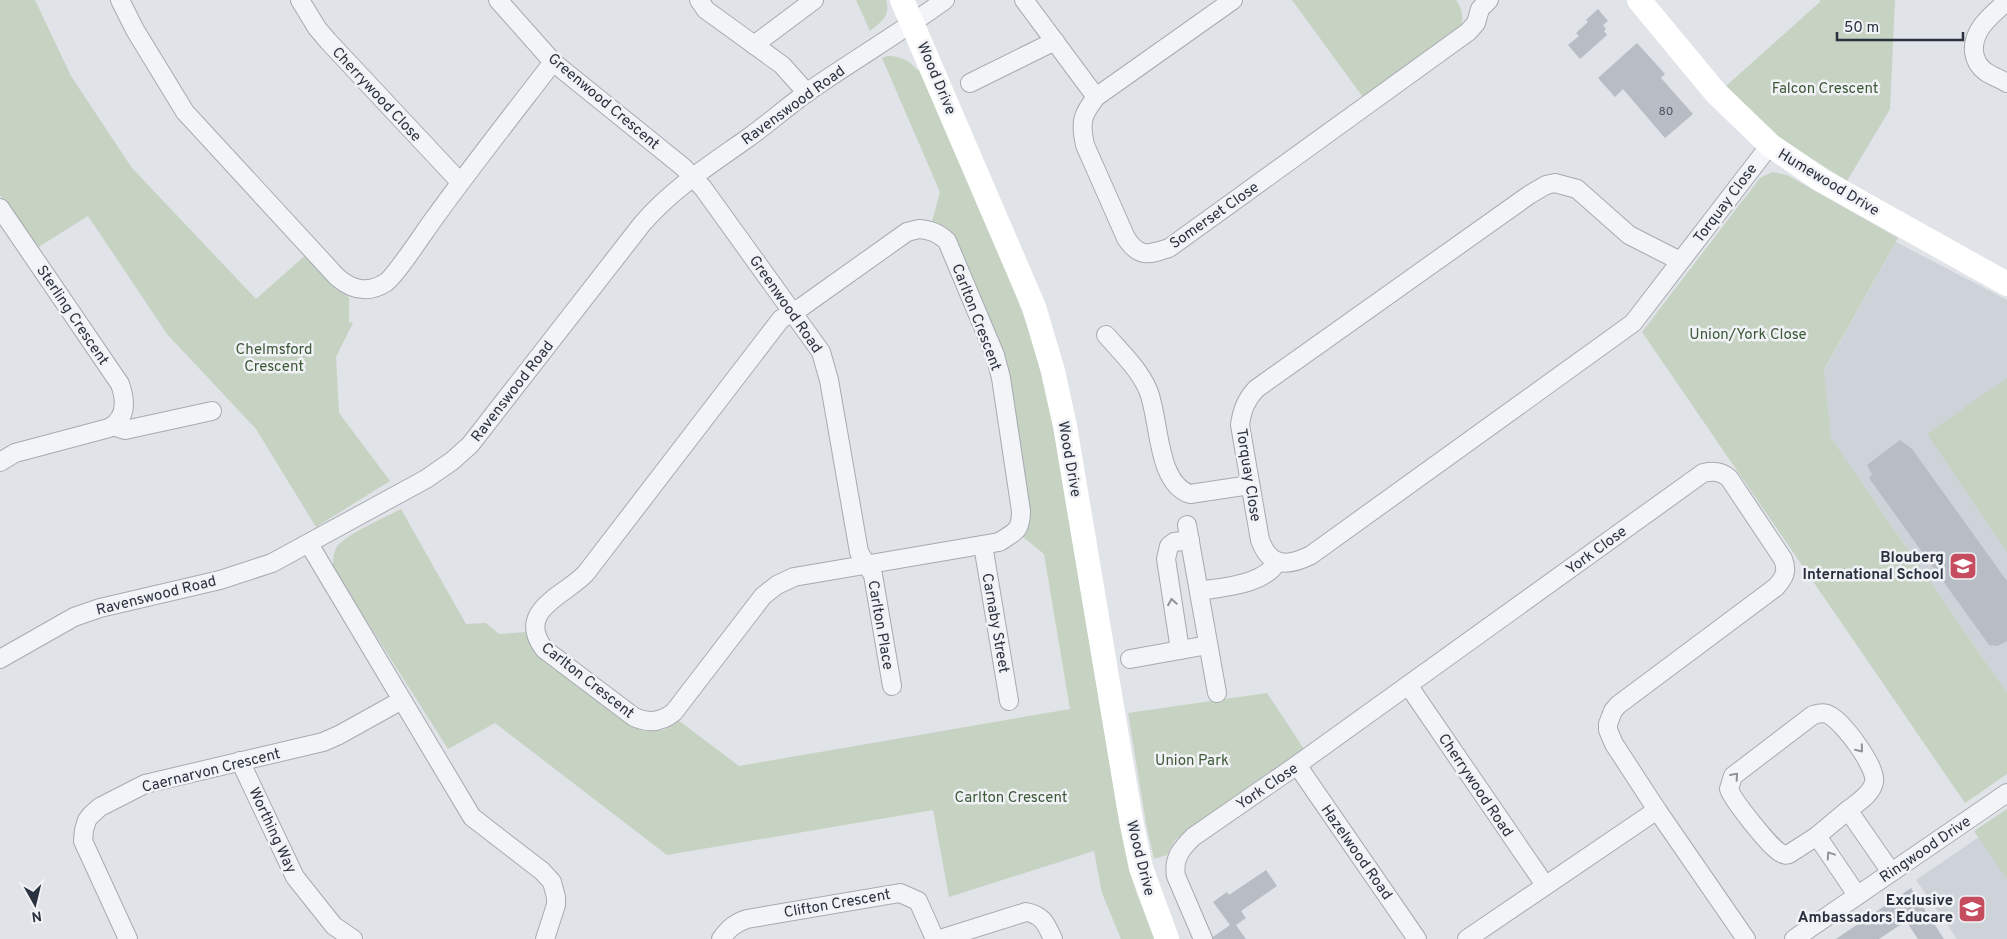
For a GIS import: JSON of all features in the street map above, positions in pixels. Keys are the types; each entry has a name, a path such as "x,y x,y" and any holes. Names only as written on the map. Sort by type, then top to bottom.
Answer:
{"street":[{"path":"120,0 135,30 185,112 348,286 368,291 387,282 460,182 553,62"},
{"name":"Cherrywood Close","path":"300,0 317,28 328,41 460,182"},
{"name":"Greenwood Crescent","path":"498,0 553,62 684,167 693,177"},
{"path":"700,0 706,10 782,65 807,93"},
{"path":"754,45 814,0"},
{"name":"Wood Drive","path":"902,0 1025,284 1053,371 1065,426 1133,830 1147,888 1167,939"},
{"name":"Ravenswood Road","path":"0,659 74,617 100,608 220,580 272,563 310,544 426,479 470,445 655,208 679,186 757,132 807,93 897,32 914,24 945,0"},
{"path":"1024,0 1096,97"},
{"name":"Somerset Close","path":"1233,0 1096,97 1085,111 1082,120 1082,131 1086,145 1130,244 1134,250 1139,252 1157,252 1169,248 1468,32 1476,23 1479,3"},
{"name":"Humewood Drive","path":"1639,0 1716,93 1770,145 1821,180 2007,284"},
{"path":"2007,1 1980,27 1973,42 1975,57 1979,65 1985,71 2007,83"},
{"path":"970,83 1055,41"},
{"name":"Torquay Close","path":"1680,262 1629,235 1577,189 1554,183 1546,185 1529,195 1256,389 1244,404 1240,425 1260,540 1268,556 1277,562 1294,562 1311,555 1633,323 1680,262 1770,145"},
{"name":"Greenwood Road","path":"693,177 793,312 820,352 826,366 859,552 867,565"},
{"name":"Sterling Crescent","path":"0,208 120,384 124,398 124,411 120,420 113,426"},
{"name":"Carlton Crescent","path":"929,230 939,234 947,241 995,355 1001,378 1021,511 1021,523 1016,532 1000,542 983,545 794,578 770,590 763,596 674,712 661,720 647,722 634,717 544,649 536,636 536,620 544,606 570,589 586,573 781,319 907,232 929,230"},
{"path":"1106,335 1142,378 1149,392 1163,457 1175,485 1181,491 1190,494 1250,485"},
{"path":"1,458 104,431 113,426 125,430 212,411"},
{"name":"York Close","path":"1204,939 1176,876 1175,867 1181,849 1200,832 1297,765 1703,473 1714,472 1724,474 1729,478 1783,559 1786,572 1784,578 1776,588 1613,711 1608,724 1610,736 1657,810 1746,939"},
{"path":"1180,650 1166,559 1169,546 1188,532 1217,693"},
{"path":"310,544 472,817 542,871 552,882 556,905 545,939"},
{"name":"Carnaby Street","path":"983,545 1009,701"},
{"path":"1199,591 1254,580 1269,572 1277,562"},
{"name":"Carlton Place","path":"867,565 873,575 892,686"},
{"path":"1130,659 1208,645"},
{"name":"Cherrywood Road","path":"1408,685 1544,885"},
{"name":"Caernarvon Crescent","path":"128,939 83,841 87,820 100,807 145,784 323,742 340,735 402,700"},
{"path":"1826,714 1837,721 1865,756 1875,776 1873,787 1848,810 1817,836 1785,855 1767,841 1730,792 1729,785 1733,776 1813,715 1826,714"},
{"name":"Worthing Way","path":"240,761 295,877 334,926 353,939"},
{"name":"Hazelwood Road","path":"1297,765 1417,939"},
{"name":"Ringwood Drive","path":"1794,939 2007,793"},
{"path":"1466,939 1657,810"},
{"path":"1848,810 1891,872"},
{"path":"1817,836 1857,895"},
{"name":"Clifton Crescent","path":"721,939 729,928 737,922 747,919 900,893 918,901 935,939"},
{"path":"940,939 1026,912 1035,914 1045,921 1053,939"}],"shaded area":[{"name":"Blouberg International School","path":"1896,242 2007,300 2007,693 1831,438 1824,371"},
{"name":"Exclusive Ambassadors Educare","path":"1979,837 2007,879 2007,939 1957,939 1916,880"}],"green space":[{"name":"Chelmsford Crescent","path":"0,0 35,0 71,76 132,168 256,299 308,253 349,298 349,322 353,323 336,357 339,413 390,481 316,527 256,429 167,334 88,216 37,248 0,195"},
{"path":"856,0 886,0 887,10 884,18 870,31"},
{"path":"1292,0 1456,0 1462,13 1462,23 1461,27 1365,100"},
{"name":"Falcon Crescent","path":"1820,0 1895,0 1890,109 1847,181 1778,137 1726,86"},
{"name":"Carlton Crescent","path":"888,56 904,59 917,70 921,68 999,250 1034,344 1053,426 1129,865 1137,894 1155,939 1121,939 1102,893 1094,851 949,897 933,810 667,855 495,723 448,749 333,568 333,558 336,548 340,543 356,532 401,509 466,624 486,623 499,634 527,632 538,655 643,731 664,730 678,720 739,766 1070,709 1044,554 1017,532 1002,377 948,240 930,229 940,192 882,58"},
{"name":"Union/York Close","path":"1772,172 1787,175 1898,238 1824,370 1831,438 2007,693 2007,774 1965,803 1642,332 1760,178"},
{"path":"2007,378 2007,552 1927,434"},
{"name":"Union Park","path":"1267,693 1304,749 1175,840 1167,855 1154,859 1146,823 1128,713"},
{"path":"2007,809 2007,879 1974,831"}],"building":[{"path":"1598,9 1608,21 1603,25 1607,35 1580,59 1568,45 1579,36 1576,33"},
{"path":"1637,43 1665,74 1661,78 1693,114 1665,138 1623,89 1615,97 1598,78"},
{"path":"1900,440 1912,449 2007,581 2007,641 1997,646 1989,645 1869,478 1872,474 1867,465"},
{"path":"1266,870 1277,886 1241,911 1246,918 1236,925 1246,939 1213,939 1213,937 1230,925 1213,902 1227,892 1229,895"},
{"path":"1911,888 1944,939 1918,939 1906,921 1879,939 1836,939"}],"place":[{"name":"Blouberg International School","path":"1963,566"},
{"name":"Exclusive Ambassadors Educare","path":"1972,909"}]}
